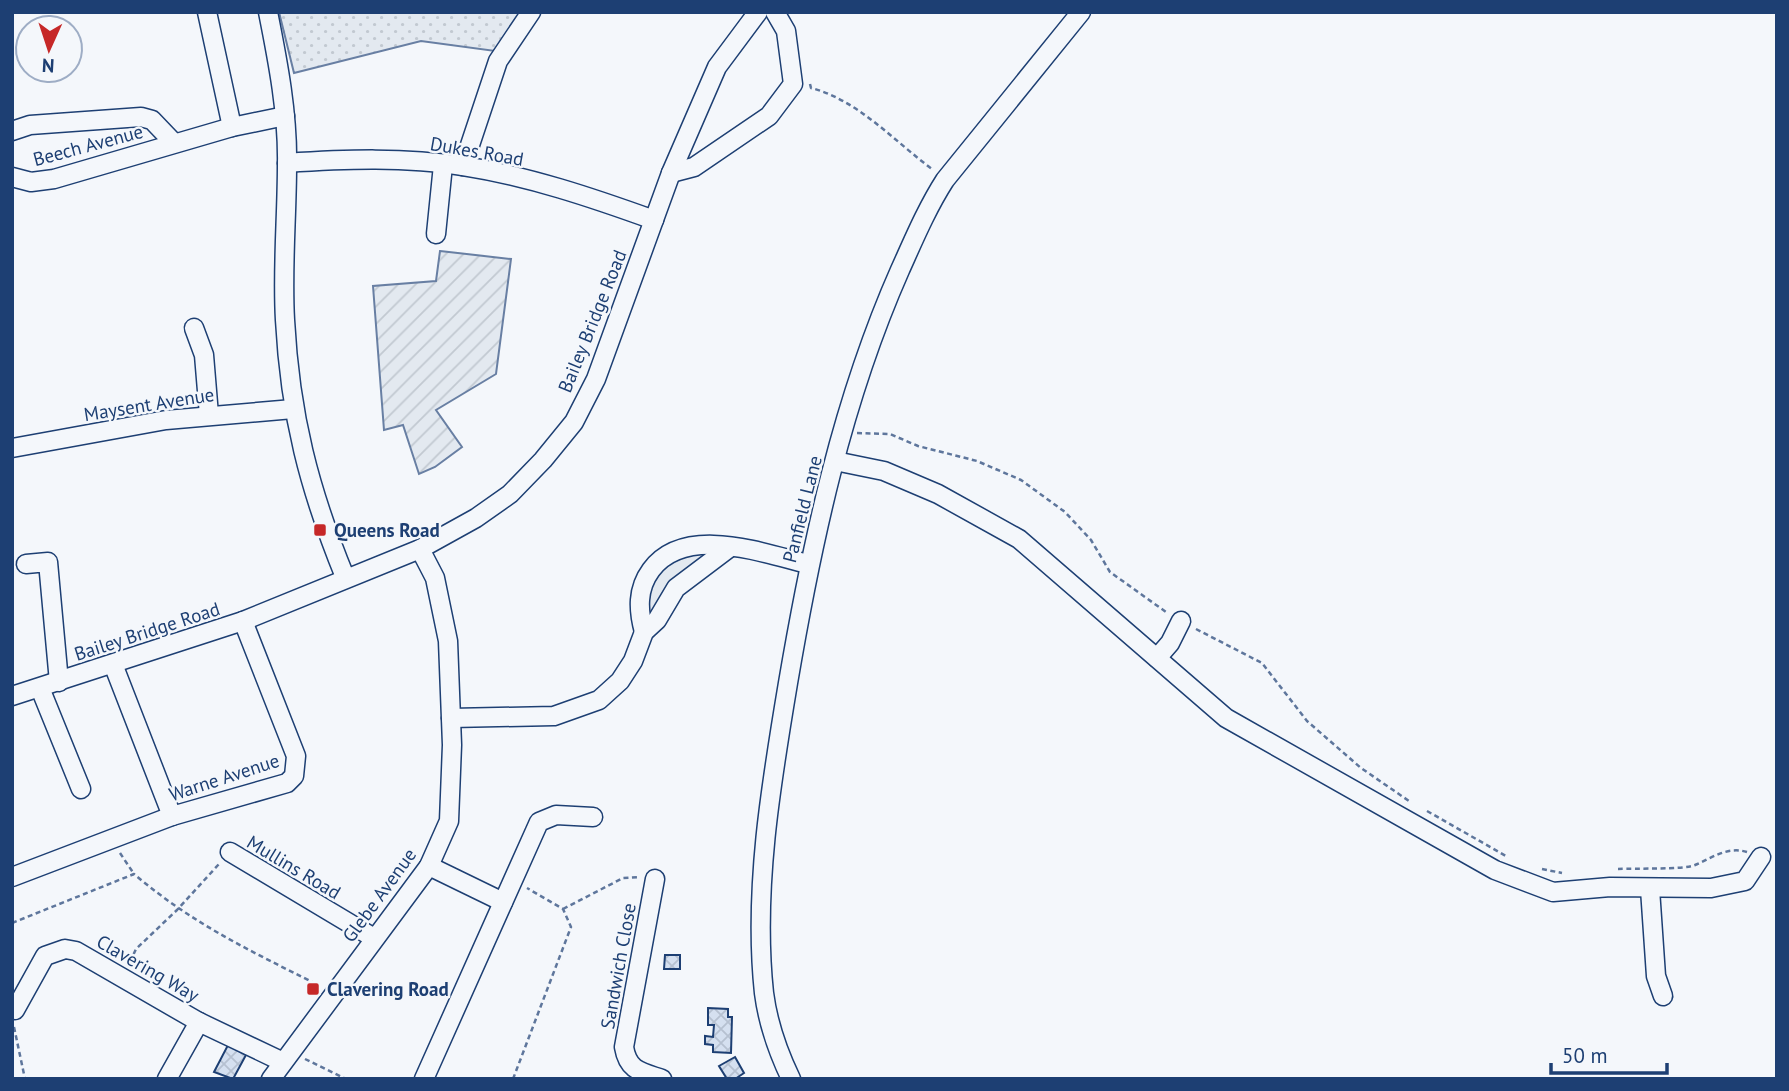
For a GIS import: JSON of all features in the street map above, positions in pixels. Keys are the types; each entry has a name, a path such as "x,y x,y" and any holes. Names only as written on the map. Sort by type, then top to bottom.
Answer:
{"street":[{"path":"207,12 232,127"},
{"path":"268,12 285,116 287,163 283,271 293,409 318,513 345,577"},
{"path":"463,166 498,61 531,12"},
{"name":"Bailey Bridge Road","path":"12,696 243,621 345,577 420,549 476,518 510,494 574,422 596,379 671,173 717,67 758,12"},
{"path":"671,173 694,167 769,116 793,84 786,31 775,12"},
{"name":"Panfield Lane","path":"791,1079 770,1027 764,994 763,894 768,815 808,564 835,461 872,335 929,205 945,180 1081,12"},
{"name":"Beech Avenue","path":"12,177 31,182 54,179 232,127 285,116"},
{"name":"Beech Avenue","path":"12,131 30,125 141,117 152,121 174,143"},
{"name":"Dukes Road","path":"287,163 355,158 463,166 563,191 654,220"},
{"path":"436,234 443,165"},
{"path":"194,328 204,355 209,415"},
{"name":"Maysent Avenue","path":"12,448 209,415 293,409"},
{"path":"835,461 884,471 938,494 1019,539 1226,718 1494,870 1553,892 1578,888 1711,888 1745,881 1761,857"},
{"path":"451,718 554,716 599,700 620,681 633,661 643,632 639,612 643,585 660,559 692,544 729,548 808,564"},
{"path":"643,632 657,620 676,588 705,563 729,548"},
{"name":"Glebe Avenue","path":"271,1079 429,866 449,821 451,718 448,641 435,578 420,549"},
{"name":"Bailey Bridge Road","path":"26,564 48,562 59,682"},
{"name":"Warne Avenue","path":"12,877 115,840 172,816 280,785 294,776 296,756 243,621"},
{"path":"1157,658 1170,643 1181,621"},
{"path":"113,664 172,816"},
{"path":"40,688 81,789"},
{"path":"424,1079 540,822 556,815 593,817"},
{"name":"Mullins Road","path":"230,852 374,938"},
{"path":"429,866 503,902"},
{"name":"Sandwich Close","path":"655,879 624,1047 626,1062 634,1070 662,1079"},
{"path":"1650,889 1656,976 1663,996"},
{"name":"Clavering Way","path":"14,1015 45,956 55,952 76,951 199,1022 286,1056"},
{"path":"167,1079 199,1022"}],"path":[{"path":"807,76 811,88 830,93 870,119 945,180"},
{"path":"843,432 890,435 918,446 977,461 1021,480 1065,512 1091,540 1110,572 1181,621 1262,663 1307,721 1362,768 1406,799 1508,857"},
{"path":"115,840 121,856 134,874 177,910 221,936 333,992"},
{"path":"1614,870 1693,867 1711,856 1737,849 1761,857"},
{"path":"122,978 135,949 177,910 230,852"},
{"path":"1538,868 1560,873 1573,872"},
{"path":"12,923 134,874"},
{"path":"563,909 623,878 636,876 655,879"},
{"path":"513,1079 570,927 563,909 514,879"},
{"path":"14,1015 25,1079"},
{"path":"286,1056 346,1079"}],"shaded area":[{"path":"279,12 524,12 495,51 421,41 294,73"},
{"path":"440,251 511,259 496,374 436,410 462,447 435,467 419,474 403,425 384,430 373,286 436,281"},
{"path":"706,551 707,555 653,615 645,613 644,599 666,561"}],"building":[{"path":"665,955 680,955 680,969 664,969"},
{"path":"708,1008 728,1009 728,1017 732,1017 731,1053 713,1052 713,1045 705,1044 705,1036 713,1037 714,1025 708,1025"},
{"path":"228,1045 246,1055 233,1079 214,1072"},
{"path":"735,1057 744,1073 735,1079 727,1079 719,1066"}],"place":[{"name":"Queens Road","path":"320,530"},
{"name":"Clavering Road","path":"313,989"}]}
